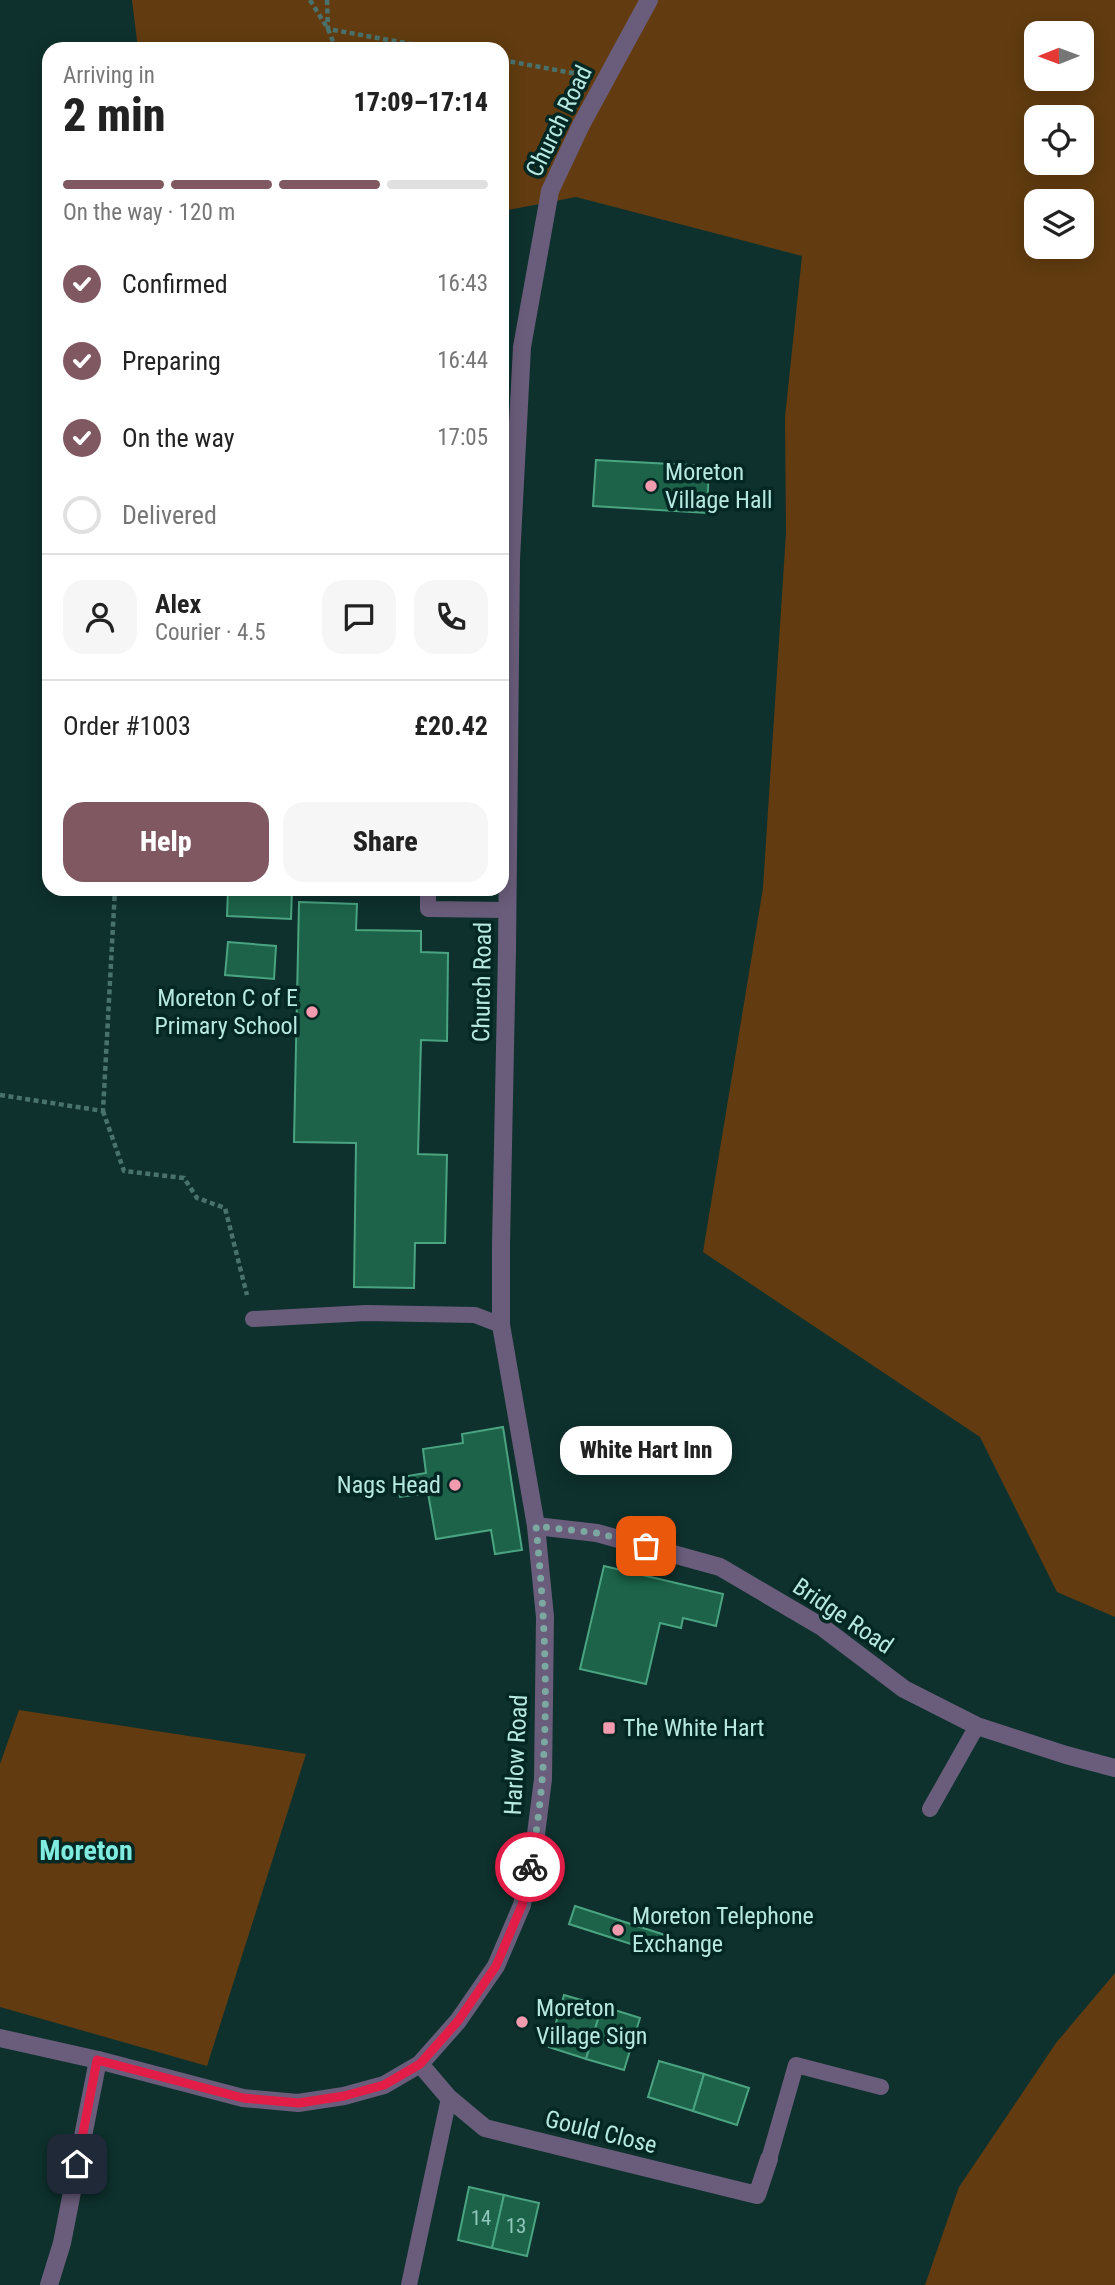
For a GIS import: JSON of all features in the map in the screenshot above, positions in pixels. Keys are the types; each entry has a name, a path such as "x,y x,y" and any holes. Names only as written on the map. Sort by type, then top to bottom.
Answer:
{"street":[{"name":"Church Road","path":"509,617 522,347 550,191 581,125 649,0"},
{"name":"Church Road","path":"507,896 501,1325 536,1526"},
{"name":"Bridge Road","path":"536,1526 597,1533 720,1567 822,1627 904,1689 977,1726 1115,1768"},
{"name":"Harlow Road","path":"0,2038 243,2098 299,2103 344,2096 384,2085 420,2064 458,2021 496,1966 522,1905 535,1843 542,1779 545,1617 536,1526"},
{"path":"48,2285 62,2243 97,2060"},
{"name":"Gould Close","path":"420,2064 449,2098 485,2128 757,2195 769,2159"}],"lane":[{"path":"428,896 428,909 507,910"},
{"path":"253,1319 366,1313 475,1315 501,1325"},
{"path":"930,1809 977,1726"},
{"path":"769,2159 796,2066 881,2087"},
{"path":"409,2285 449,2098"}],"path":[{"path":"310,0 333,42"},
{"path":"327,0 328,29"},
{"path":"328,29 400,42"},
{"path":"509,61 606,79"},
{"path":"115,896 103,1111 124,1171 184,1178 197,1198 225,1208 253,1319"},
{"path":"0,1095 103,1111"}],"shaded area":[{"path":"132,0 1115,0 1115,1617 1057,1592 980,1437 703,1252 763,888 786,533 785,417 802,256 576,197 509,210 509,42 137,42"},
{"path":"19,1710 306,1754 207,2066 0,2007 0,1764"},
{"path":"1115,1973 1115,2285 925,2285 959,2187 1056,2043"}],"building":[{"name":"Moreton Village Hall","path":"596,460 709,466 707,513 593,506"},
{"path":"228,896 292,896 291,919 227,916"},
{"path":"299,902 357,904 356,930 421,931 421,952 448,953 447,1041 421,1040 418,1154 447,1155 445,1243 415,1243 414,1288 354,1287 356,1143 294,1142"},
{"path":"228,942 276,946 274,979 225,975"},
{"name":"Nags Head","path":"503,1427 522,1550 495,1554 491,1530 436,1539 428,1493 400,1497 396,1478 426,1473 423,1449 463,1443 462,1434"},
{"path":"604,1566 723,1594 716,1626 683,1618 681,1628 660,1623 646,1684 580,1669"},
{"name":"Moreton Telephone Exchange","path":"575,1906 668,1936 662,1954 569,1924"},
{"path":"564,1995 602,2006 586,2059 549,2047"},
{"path":"602,2006 640,2018 624,2070 586,2059"},
{"path":"659,2061 704,2074 693,2111 648,2097"},
{"path":"704,2074 749,2088 737,2125 693,2111"},
{"path":"469,2187 504,2195 492,2248 458,2240"},
{"path":"504,2195 539,2203 527,2256 492,2248"}],"way so far":[{"path":"530,1867 535,1843 543,1752 545,1617 536,1526 597,1533 646,1546"}],"place":[{"name":"Moreton Village Hall","path":"651,486"},
{"name":"Moreton C of E Primary School","path":"312,1012"},
{"name":"Nags Head","path":"455,1485"},
{"name":"White Hart Inn","path":"646,1546"},
{"name":"The White Hart","path":"609,1728"},
{"name":"Moreton Telephone Exchange","path":"618,1930"},
{"name":"Moreton Village Sign","path":"522,2022"}],"district":[{"name":"Moreton","path":"86,1850"}],"route":[{"path":"77,2164 97,2060 243,2098 299,2103 344,2096 384,2085 420,2064 458,2021 496,1966 522,1905 530,1867"}]}
